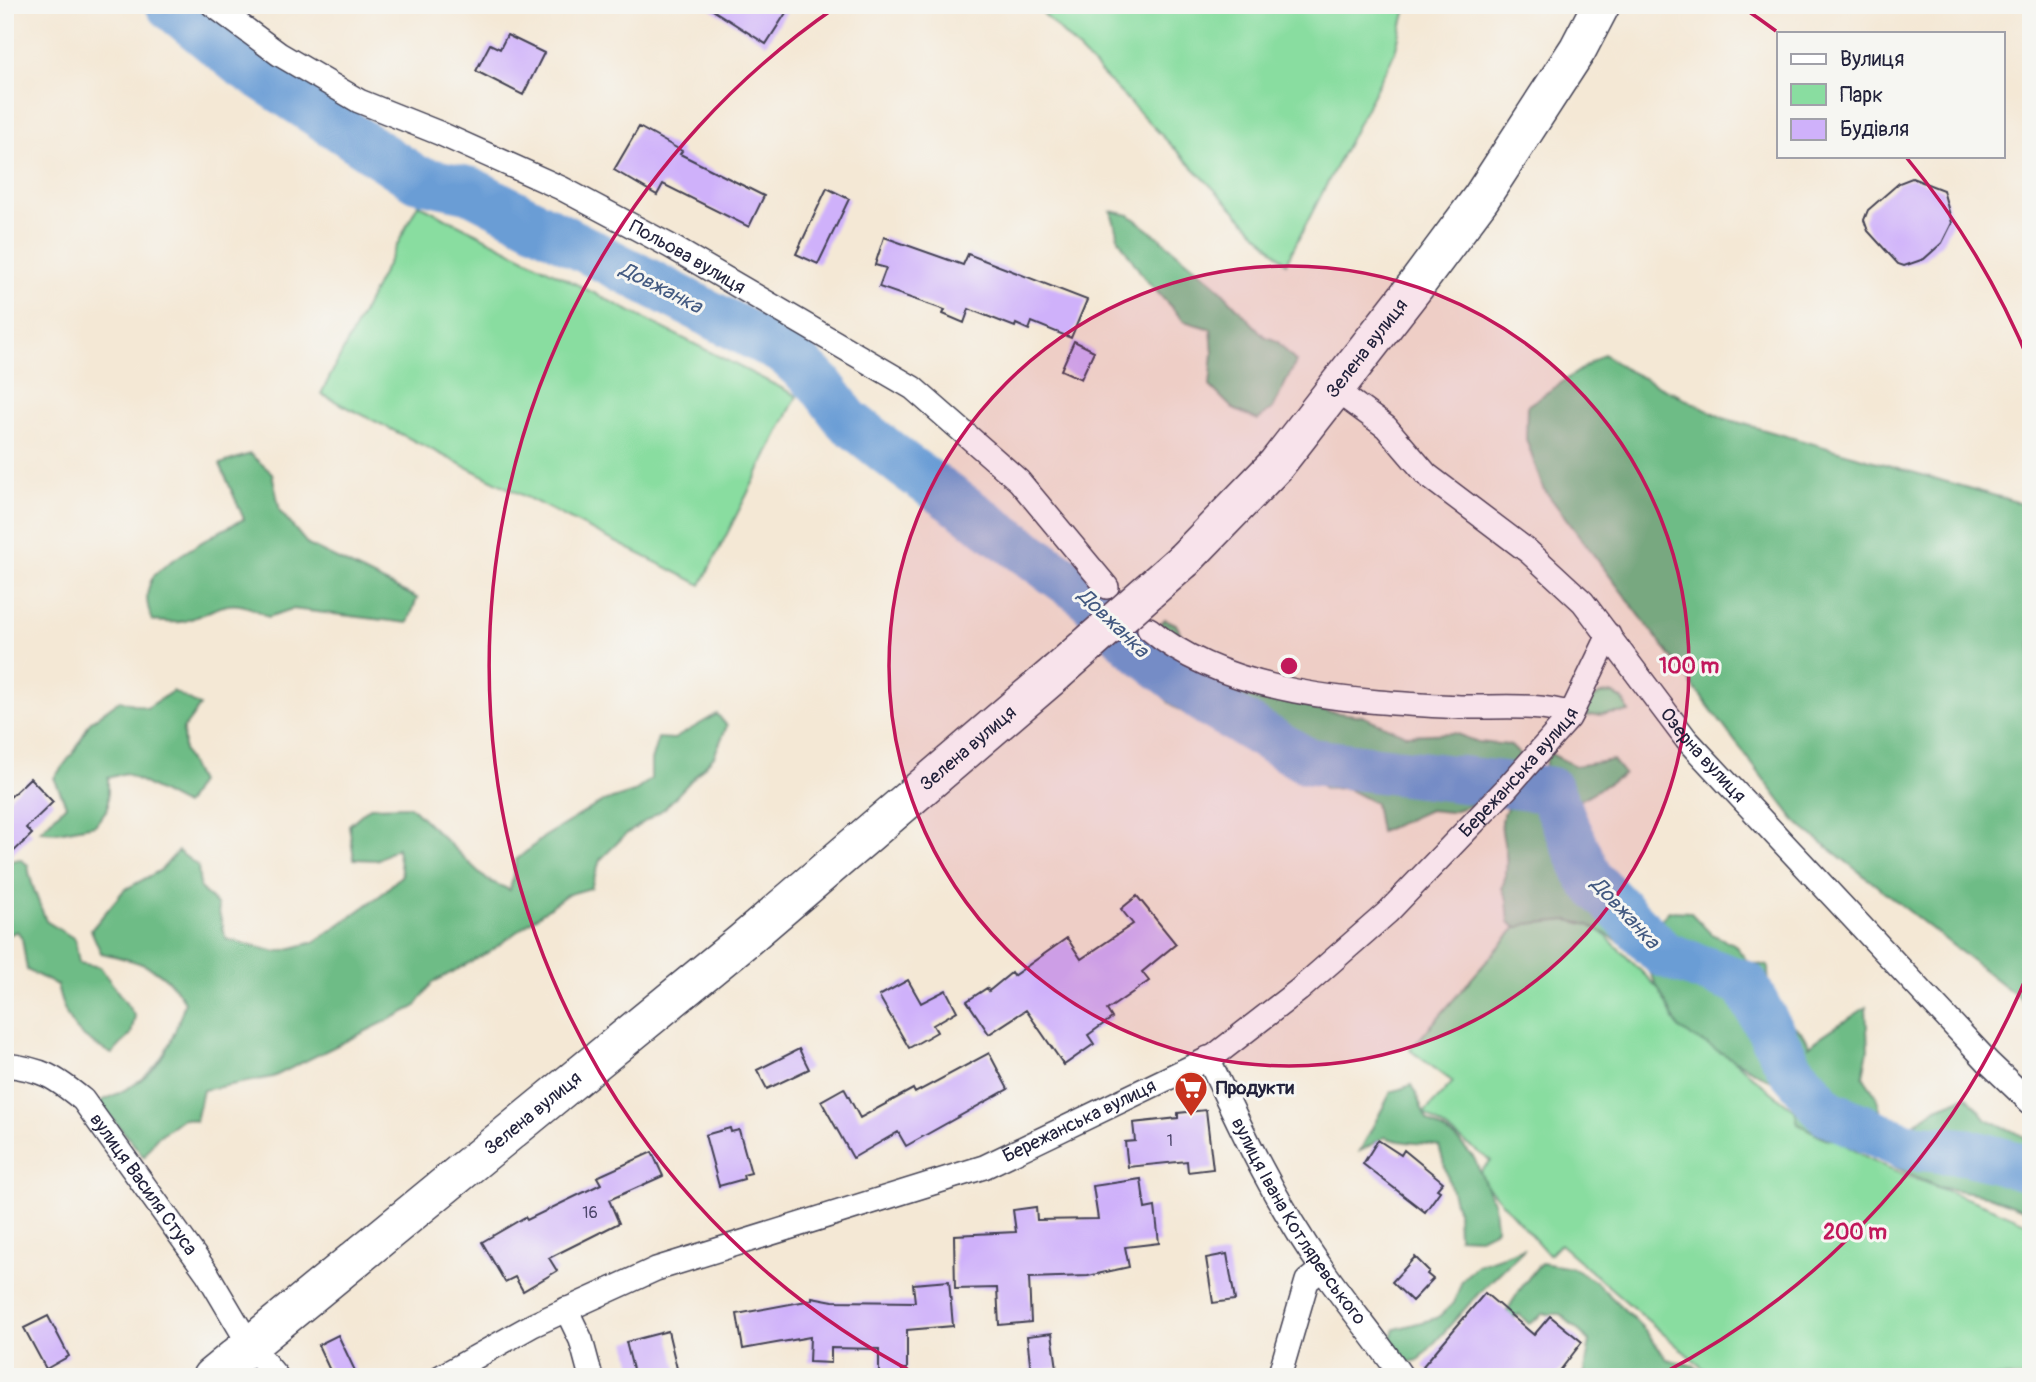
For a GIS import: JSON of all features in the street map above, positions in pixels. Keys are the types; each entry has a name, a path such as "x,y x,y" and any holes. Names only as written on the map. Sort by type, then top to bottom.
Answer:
{"highway":[{"name":"Зелена вулиця","path":"211,1377 742,943 1184,560 1276,465 1337,391 1481,198 1578,49 1601,5"}],"street":[{"name":"Польова вулиця","path":"213,5 279,54 359,101 561,188 670,246 913,388 1020,481 1107,587"},
{"name":"Озерна вулиця","path":"1337,391 1386,427 1427,475 1529,552 1583,602 1686,739 1988,1062 2031,1103"},
{"path":"1149,629 1162,640 1225,672 1292,689 1365,700 1462,707 1548,707 1571,714"},
{"name":"Бережанська вулиця","path":"440,1377 566,1309 656,1269 984,1167 1208,1058 1299,990 1388,912 1512,782 1571,714 1609,635"},
{"name":"вулиця Івана Котляревського","path":"1208,1058 1263,1173 1322,1269 1402,1377"},
{"name":"вулиця Василя Стуса","path":"5,1065 34,1068 57,1078 83,1100 207,1272 249,1344"},
{"path":"1279,1377 1307,1281 1322,1269"},
{"path":"566,1309 581,1340 591,1377"},
{"path":"249,1344 277,1377"}],"green space":[{"path":"1035,5 1407,5 1395,52 1286,263"},
{"path":"418,204 797,396 701,585 321,394"},
{"path":"1111,211 1129,215 1157,236 1216,285 1264,336 1277,341 1296,362 1273,408 1258,420 1233,409 1210,386 1213,353 1211,329 1184,321 1145,279 1119,240"},
{"path":"1604,354 1623,368 1723,418 2031,506 2031,1007 1797,823 1543,488 1526,439 1527,406"},
{"path":"250,454 272,473 280,511 308,545 417,598 408,623 292,609 268,617 244,606 234,605 226,605 181,622 152,621 147,595 149,585 157,573 194,547 244,519 220,464"},
{"path":"1165,619 1176,624 1184,640 1186,661 1232,686 1258,694 1277,694 1317,710 1362,716 1406,735 1454,733 1478,742 1510,745 1521,756 1472,805 1450,812 1429,810 1380,832 1375,803 1346,788 1326,789 1310,778 1306,751 1293,742 1269,745 1253,742 1219,719 1194,717 1165,699 1141,670 1144,641"},
{"path":"173,691 200,706 183,729 184,751 199,782 185,805 125,773 108,778 108,808 95,825 58,832 40,831 66,805 54,778 76,749 90,722 120,700 147,708"},
{"path":"1613,693 1623,700 1629,712 1585,716 1590,700 1601,694"},
{"path":"717,714 727,726 714,756 665,808 625,835 600,860 591,888 566,895 491,951 432,983 415,1007 273,1077 203,1090 196,1121 183,1118 155,1139 144,1157 99,1102 134,1085 156,1065 172,1038 185,1002 168,980 149,967 101,953 91,930 124,890 161,870 178,851 198,866 200,888 217,905 226,939 276,952 315,942 382,894 402,875 397,848 377,860 354,859 349,825 370,807 410,806 487,880 510,890 516,860 544,837 600,803 634,792 651,779 651,761 658,738 674,739"},
{"path":"1549,753 1575,766 1613,760 1624,774 1577,802 1583,827 1573,862 1601,876 1619,899 1651,930 1669,911 1690,912 1711,934 1734,944 1748,962 1768,966 1769,987 1776,1006 1785,1018 1802,1032 1809,1046 1866,1007 1868,1050 1863,1076 1876,1095 1882,1117 1856,1141 1827,1139 1798,1124 1793,1100 1775,1083 1679,1029 1649,970 1628,946 1589,925 1568,920 1527,924 1517,928 1509,922 1507,900 1502,888 1506,855 1502,819 1507,808 1519,796 1540,782"},
{"path":"20,859 28,865 46,921 75,939 79,963 100,967 135,1016 131,1034 112,1054 89,1041 74,1027 64,1010 57,985 27,970 22,938 17,931 5,937 5,862"},
{"path":"1524,918 1590,920 1718,1046 1787,1104 1823,1130 1880,1164 2031,1225 2031,1377 1713,1377 1560,1244 1549,1255 1477,1175 1491,1161 1424,1113 1453,1082 1410,1050"},
{"path":"1412,1085 1427,1120 1457,1139 1474,1158 1494,1204 1496,1229 1478,1238 1458,1237 1457,1209 1439,1146 1385,1137 1360,1151 1391,1092"},
{"path":"1967,1096 1985,1118 2031,1140 2031,1212 1986,1195 1938,1187 1895,1167 1904,1131 1937,1108"},
{"path":"1525,1248 1478,1294 1419,1360 1399,1364 1387,1348 1395,1329 1437,1318 1454,1303 1462,1280 1477,1265"},
{"path":"1541,1263 1572,1268 1595,1281 1644,1329 1667,1359 1694,1366 1706,1377 1584,1377 1590,1341 1560,1314 1543,1314 1529,1324 1519,1314 1501,1328 1523,1285"}],"building":[{"path":"705,5 791,5 766,44"},
{"path":"507,35 544,53 523,95 476,71 490,44 500,49"},
{"path":"639,127 682,151 680,154 764,196 749,227 663,184 657,195 614,170"},
{"path":"1912,178 1943,190 1952,223 1942,243 1924,259 1904,266 1898,264 1868,231 1864,220 1868,210 1899,183"},
{"path":"827,188 849,199 818,264 796,254"},
{"path":"884,237 963,265 968,254 1087,300 1071,338 1032,322 1029,330 1016,324 1015,327 969,309 964,323 943,314 945,310 879,287 886,268 875,265"},
{"path":"1074,341 1094,351 1081,379 1061,370"},
{"path":"30,778 53,802 26,828 32,834 5,860 5,802"},
{"path":"1137,896 1176,944 1142,972 1149,981 1107,1010 1112,1018 1088,1035 1094,1044 1064,1065 1026,1010 989,1034 967,1001 987,988 989,991 1011,973 1013,976 1067,938 1081,959 1133,924 1121,909"},
{"path":"908,980 921,1003 946,990 957,1011 933,1025 937,1032 909,1048 879,996"},
{"path":"799,1049 809,1069 767,1089 757,1070"},
{"path":"989,1053 1008,1089 906,1146 898,1132 853,1158 821,1101 844,1088 860,1118 913,1089 915,1093"},
{"path":"1206,1110 1213,1169 1188,1172 1187,1161 1128,1167 1125,1142 1135,1141 1133,1123 1178,1118 1178,1113"},
{"path":"730,1128 731,1132 739,1130 751,1173 743,1175 744,1179 719,1186 705,1135"},
{"path":"1378,1140 1401,1155 1404,1150 1443,1182 1425,1212 1363,1164"},
{"path":"652,1152 663,1176 609,1200 619,1223 549,1258 557,1271 523,1291 515,1277 505,1282 482,1242 525,1217 527,1220 601,1184 597,1177"},
{"path":"1141,1179 1145,1209 1155,1207 1159,1243 1125,1247 1129,1267 1088,1276 1029,1278 1031,1322 999,1325 997,1288 955,1289 954,1235 1016,1232 1013,1210 1036,1207 1037,1220 1098,1219 1093,1186"},
{"path":"1227,1254 1235,1300 1213,1303 1206,1258"},
{"path":"1415,1257 1433,1279 1412,1301 1392,1282"},
{"path":"949,1281 953,1326 907,1330 907,1369 902,1369 902,1377 879,1377 879,1349 831,1348 831,1363 809,1362 810,1337 743,1349 737,1314 812,1300 812,1297 833,1301 915,1302 913,1284"},
{"path":"1485,1293 1534,1335 1550,1316 1582,1342 1555,1377 1436,1377 1423,1366"},
{"path":"48,1316 69,1356 46,1369 24,1328"},
{"path":"668,1331 679,1377 635,1377 626,1342"},
{"path":"1052,1333 1057,1368 1031,1371 1027,1336"},
{"path":"338,1335 358,1377 333,1377 318,1345"}],"waterway":[{"name":"Довжанка","path":"169,5 240,63 417,179 470,190 786,353 820,384 847,420 904,465 1085,594 1131,643 1209,704 1307,761 1550,790 1590,879 1663,954 1745,984 1791,1069 1827,1112 1905,1146 1968,1152 2031,1169"}],"place":[{"name":"Продукти","path":"1191,1118"}]}
